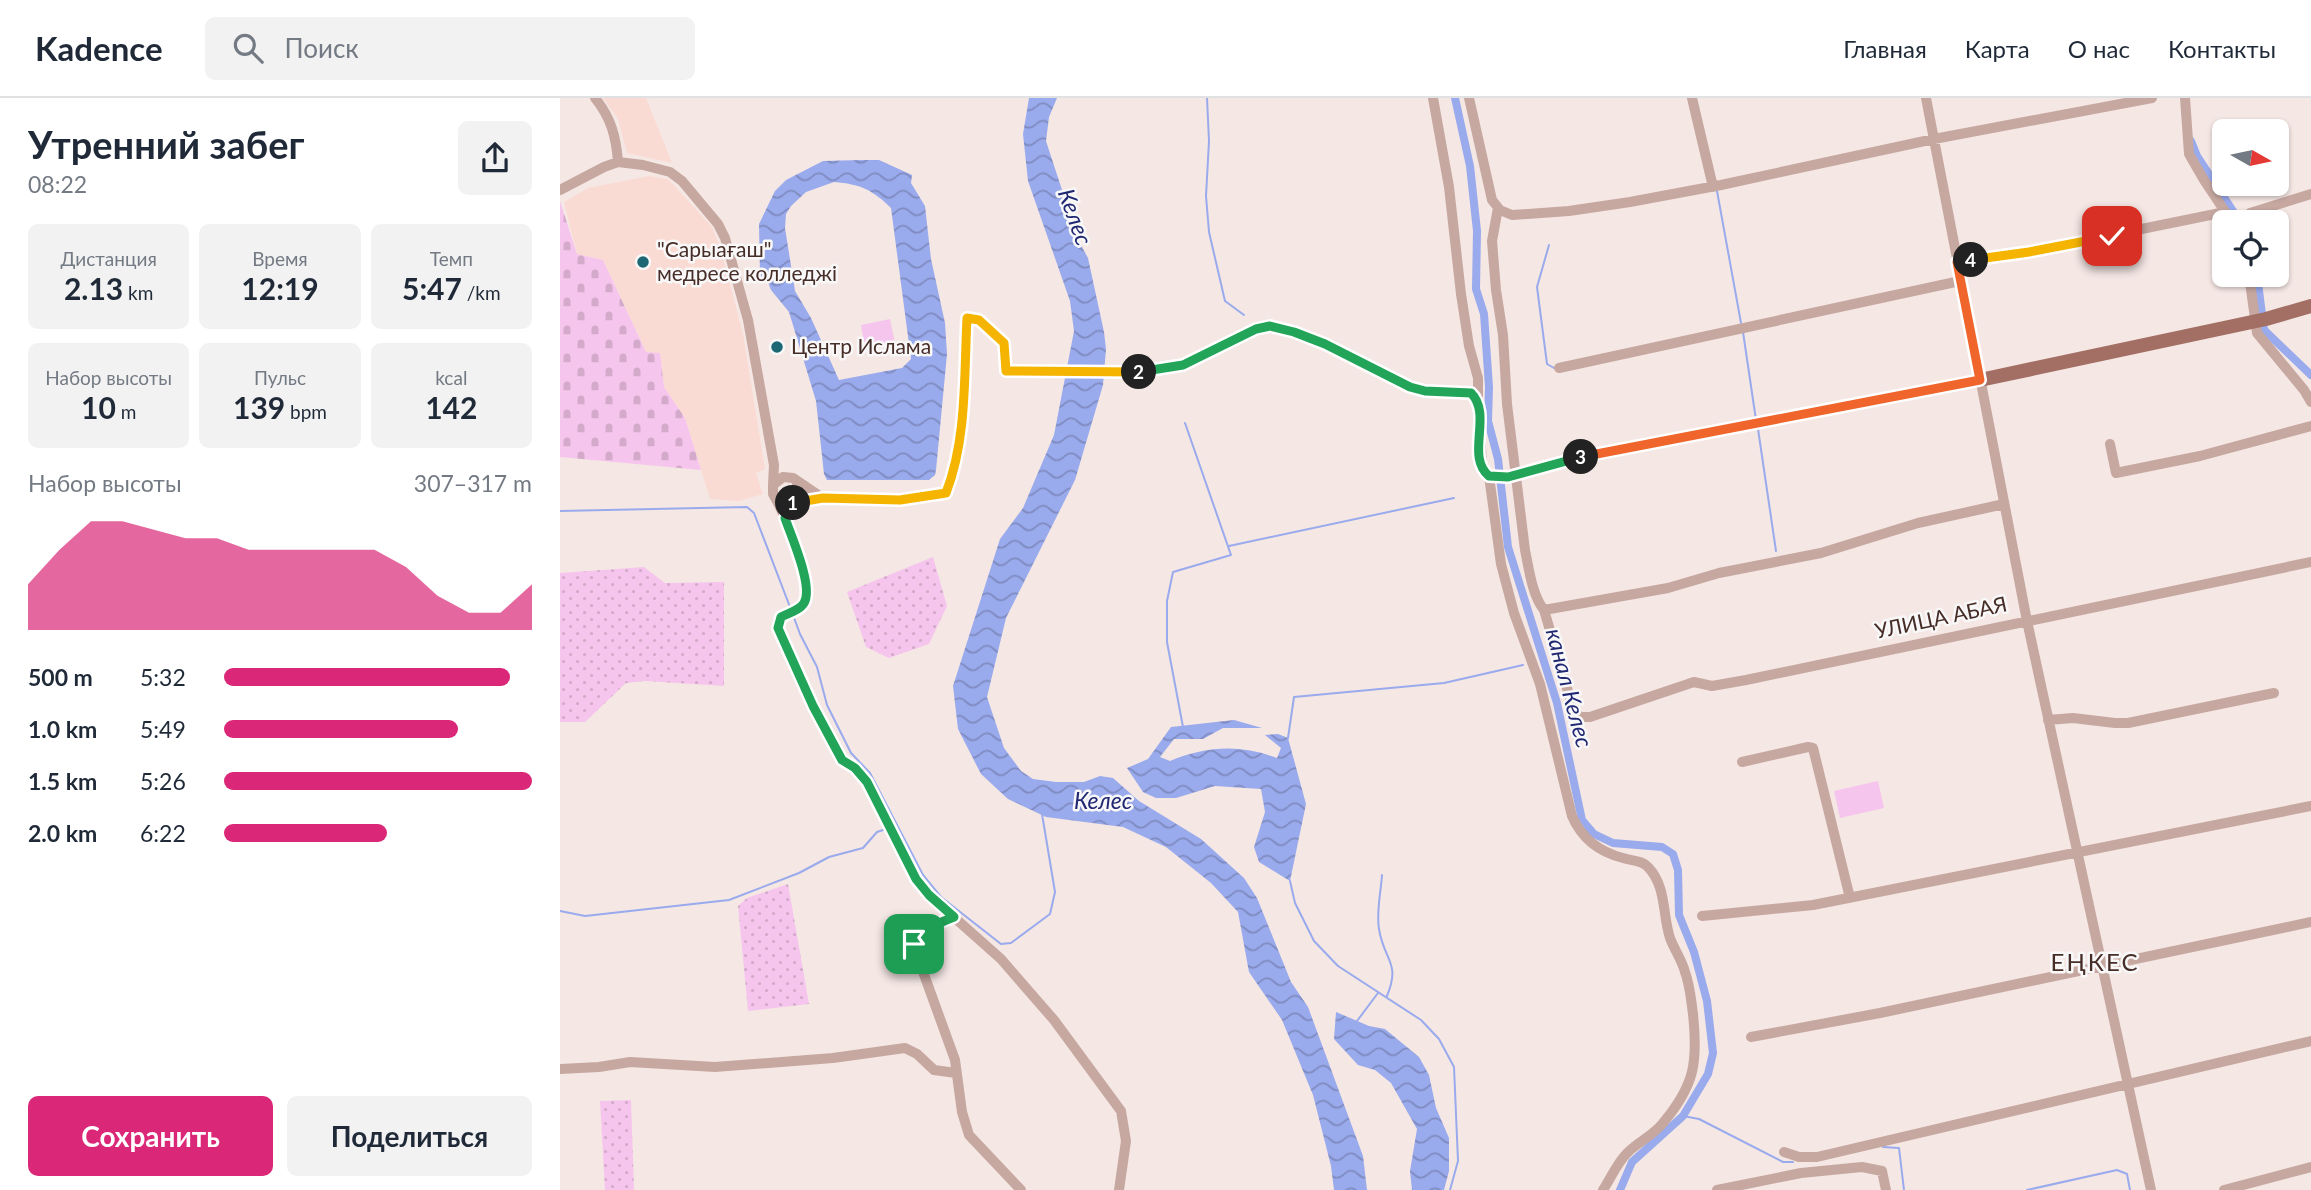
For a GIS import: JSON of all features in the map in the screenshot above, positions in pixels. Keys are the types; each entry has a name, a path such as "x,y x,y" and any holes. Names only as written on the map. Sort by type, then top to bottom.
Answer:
{"main road":[{"path":"1980,380 2261,320 2311,306"}],"street":[{"path":"595,98 607,114 616,136 618,162"},
{"path":"1433,98 1447,177 1469,346 1478,378 1480,459 1484,471 1493,477 1756,422 1980,380"},
{"path":"1469,98 1492,200 1498,208 1512,215 1569,211 1716,186 1934,139 2152,98"},
{"path":"1692,98 1716,186"},
{"path":"1926,98 2027,621 2151,1190"},
{"path":"2185,98 2189,154 2224,210"},
{"path":"560,190 618,162 670,172 682,181 718,224 725,238 748,320 775,465 773,494 785,518 807,588 806,600 801,608 781,617 778,628 813,706 842,760 855,768 867,782 916,879 929,895 1001,958 1055,1020 1121,1111 1126,1140 1119,1190"},
{"path":"2260,210 2311,194"},
{"path":"1498,208 1492,241 1503,335 1512,475 1530,573 1544,610 1668,588 1719,573 1821,553 1918,523 2004,504"},
{"path":"1957,262 2029,252 2212,215"},
{"path":"1559,368 1960,281"},
{"path":"2252,287 2261,320 2257,333 2311,402"},
{"path":"777,501 785,504 823,498 900,500 946,493 957,463 967,318 979,320 1004,343 1006,371 1145,372 1183,365 1256,329 1275,326 1325,344 1410,387 1468,392 1478,401"},
{"path":"2110,444 2116,473 2212,453 2311,426"},
{"path":"775,465 823,498"},
{"path":"773,485 783,477 794,480 800,489 785,518"},
{"path":"1493,477 1501,564 1514,613 1540,684 1572,816 1580,830 1596,847 1640,862 1650,869 1665,901 1670,938 1687,975 1690,993 1697,1046 1692,1075 1662,1124 1626,1155 1603,1190"},
{"name":"УЛИЦА АБАЯ","path":"1544,610 1574,712 1583,718 1590,718 1694,682 1712,686 2311,562"},
{"path":"2048,720 2073,718 2128,723 2274,693"},
{"path":"1742,762 1813,748 1850,898"},
{"path":"1702,916 1778,910 1850,898 2311,806"},
{"path":"954,917 917,932 914,944 956,1060 962,1112 969,1135 1021,1190"},
{"path":"1751,1037 1841,1021 2311,922"},
{"path":"1784,1152 1799,1157 1817,1157 2311,1041"},
{"path":"560,1069 630,1062 715,1067 833,1058 905,1048 917,1054 934,1070 956,1073"},
{"path":"1799,1157 1801,1173"},
{"path":"1717,1190 1801,1173 1862,1167 1878,1168 1884,1174 1886,1190"},
{"path":"2224,1190 2311,1167"}],"shaded area":[{"path":"603,98 646,98 672,163 627,153 618,119"},
{"path":"649,176 668,179 712,227 721,250 743,334 765,469 756,473 763,494 739,501 710,499 685,418 664,387 660,354 646,352 603,260 577,254 564,202 588,188"}],"green space":[{"path":"560,201 577,254 603,260 646,352 660,353 664,387 685,418 701,470 560,457"},
{"path":"890,319 895,343 865,348 861,325"},
{"path":"933,557 947,606 929,644 889,658 866,647 847,592"},
{"path":"644,567 665,583 724,582 724,686 645,681 626,683 585,722 560,722 560,573"},
{"path":"1878,781 1884,808 1840,818 1834,791"},
{"path":"788,884 809,1004 748,1011 738,906 747,898"},
{"path":"631,1100 634,1190 605,1190 600,1101"}],"water":[{"name":"Келес","path":"1029,98 1057,98 1049,117 1046,141 1063,193 1064,214 1088,258 1106,349 1103,385 1075,480 1006,618 987,697 1004,748 1021,771 1033,779 1056,782 1084,782 1100,776 1113,778 1139,801 1201,839 1244,878 1257,898 1291,982 1308,1007 1363,1156 1367,1190 1334,1190 1331,1166 1313,1095 1282,1020 1249,972 1238,912 1211,883 1166,847 1123,827 1046,817 1008,799 981,774 958,729 953,686 1000,539 1023,508 1054,435 1074,331 1070,301 1028,181 1023,134"},
{"path":"879,160 912,175 911,183 925,206 931,259 945,323 947,354 936,470 929,480 827,480 824,474 816,401 789,312 760,275 759,224 775,191 786,180 823,161","holes":["834,182 866,189 891,208 911,359 902,368 839,380 811,318 795,291 785,228 786,214 806,192"]},
{"path":"1234,720 1262,728 1223,728 1203,739 1174,739 1160,757 1170,761 1197,752 1237,749 1277,758 1281,748 1265,735 1278,734 1288,738 1306,804 1290,881 1259,862 1254,847 1265,812 1261,789 1215,786 1176,798 1156,798 1143,792 1127,768 1148,759 1171,727"},
{"path":"1336,1012 1369,1026 1385,1029 1419,1057 1429,1075 1436,1108 1449,1138 1449,1171 1444,1190 1412,1190 1410,1171 1417,1129 1391,1083 1375,1070 1358,1065 1334,1039"}],"waterway":[{"path":"1207,98 1209,141 1206,196 1209,232 1225,301 1244,315"},
{"name":"канал Келес","path":"1455,98 1470,166 1477,231 1476,289 1484,314 1489,387 1488,421 1498,459 1508,547 1557,703 1582,820 1594,834 1613,843 1662,847 1673,854 1678,870 1679,915 1694,952 1707,1001 1713,1053 1708,1074 1683,1116 1632,1162 1620,1190"},
{"path":"2191,141 2197,156 2232,210"},
{"path":"1717,191 1741,323"},
{"path":"1549,245 1537,287 1547,364 1554,368"},
{"path":"2259,287 2264,330 2311,375"},
{"path":"1743,332 1756,420"},
{"path":"1183,727 1167,642 1167,601 1173,572 1231,555 1185,423"},
{"path":"1758,429 1776,551"},
{"path":"1229,546 1454,498"},
{"path":"560,511 747,507 754,513 790,607"},
{"path":"793,615 817,667 827,705 851,753 870,773 923,875 941,897 1001,944 1011,943 1050,914 1055,892 1042,814"},
{"path":"1288,738 1294,697 1444,683 1523,665"},
{"path":"560,911 585,916 729,900 799,873 829,857 863,848 877,832 886,829"},
{"path":"1382,875 1378,922 1381,940 1392,968 1387,996"},
{"path":"1290,881 1295,903 1314,941 1338,966 1421,1020 1439,1039 1454,1067 1458,1161 1450,1190"},
{"path":"1357,1021 1378,993"},
{"path":"1683,1116 1699,1119 1783,1162 1793,1162"},
{"path":"1883,1147 1899,1148 1904,1190"},
{"path":"2027,1190 2117,1170 2127,1174 2130,1190"}],"place":[{"name":"\"Сарыағаш\" медресе колледжі","path":"643,262"},
{"name":"Центр Ислама","path":"777,347"}],"district":[{"name":"ЕҢКЕС","path":"2095,963"}],"route":[{"path":"914,944 917,932 954,917 929,895 916,879 867,782 855,768 842,760 813,706 778,628 781,617 801,608 806,600 807,588 785,518 794,502 810,499 900,500 946,493 957,463 967,318 979,320 1004,343 1006,371 1059,373 1164,370 1183,365 1263,326 1283,328 1325,344 1410,387 1425,391 1471,393 1479,405 1482,467 1486,474 1496,478 1633,446 1980,380 1957,262 2112,236"}]}
